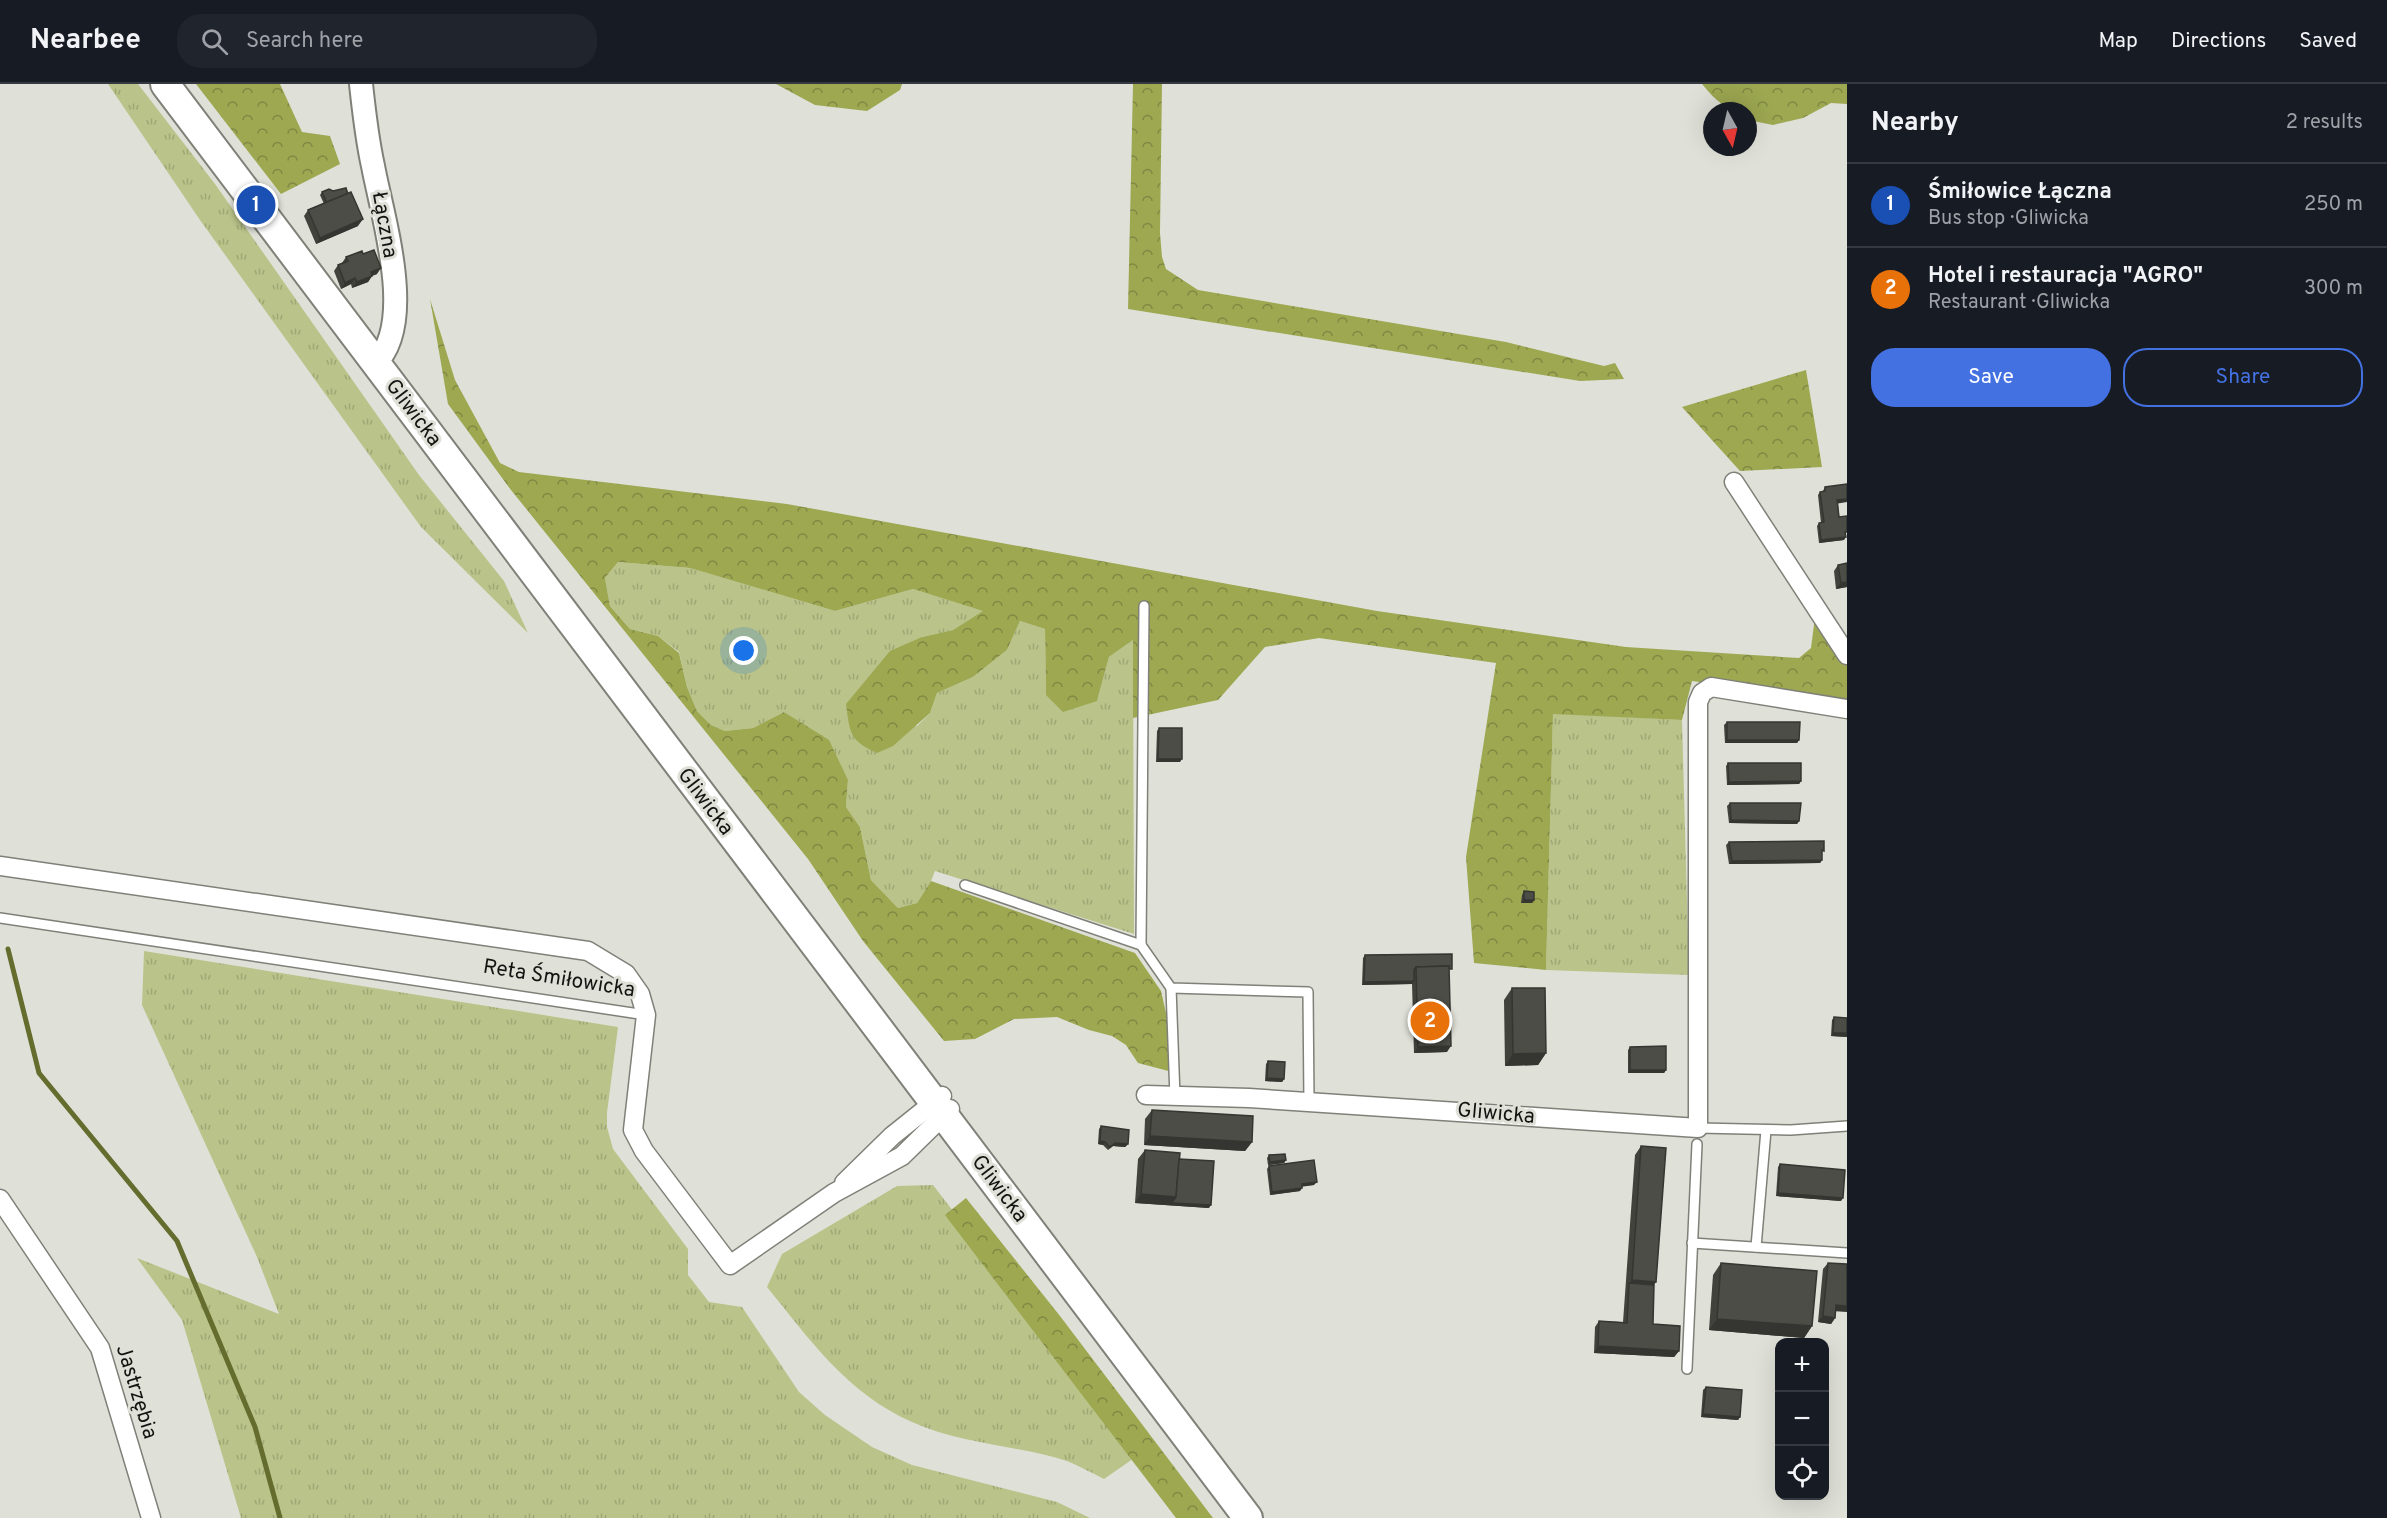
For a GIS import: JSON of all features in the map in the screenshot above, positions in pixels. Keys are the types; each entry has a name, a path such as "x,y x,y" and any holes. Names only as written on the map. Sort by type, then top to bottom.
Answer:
{"main road":[{"name":"Gliwicka","path":"165,84 375,363 942,1105 1248,1518"}],"street":[{"name":"Łączna","path":"361,84 372,165 390,256 395,298 391,338 382,357 375,363"},
{"path":"1734,482 1847,655"},
{"path":"1698,1136 1698,702 1702,693 1711,687 1847,709"},
{"name":"Reta Śmiłowicka","path":"0,866 588,951 626,974 640,994 646,1015"},
{"path":"646,1015 633,1130 644,1151 730,1264 834,1193 902,1156 942,1105"},
{"name":"Gliwicka","path":"1146,1095 1249,1098 1698,1136"},
{"name":"Jastrzębia","path":"0,1199 100,1348 151,1518"}],"lane":[{"path":"1144,606 1141,945 1171,988 1175,1097"},
{"path":"965,885 1141,945"},
{"name":"Reta Śmiłowicka","path":"0,918 646,1015"},
{"path":"1171,988 1308,992 1309,1103"},
{"name":"Gliwicka","path":"1698,1136 1847,1126"},
{"path":"1756,1247 1766,1130"},
{"path":"1687,1369 1698,1136"},
{"path":"1692,1242 1847,1253"}],"green space":[{"path":"108,84 138,84 215,184 419,475 504,581 528,633 421,527 200,220"},
{"path":"196,84 280,84 302,132 330,136 340,164 281,194"},
{"path":"776,84 902,84 900,90 867,111 815,105"},
{"path":"1133,84 1162,84 1160,233 1162,257 1166,269 1198,290 1506,342 1604,366 1615,363 1624,379 1580,381 1128,309"},
{"path":"1702,84 1847,84 1847,104 1831,103 1803,118 1773,125 1757,122 1757,102 1720,102"},
{"path":"430,299 455,380 500,463 519,472 787,504 1377,611 1626,647 1799,658 1811,648 1815,617 1847,665 1847,702 1692,681 1682,720 1553,714 1546,970 1474,963 1466,857 1496,663 1319,638 1265,647 1218,700 1133,718 1133,640 1109,657 1097,701 1063,712 1046,695 1045,629 1020,621 1007,650 973,677 937,693 930,713 893,746 877,753 861,744 852,734 846,704 890,651 922,637 953,630 983,611 913,589 835,611 690,568 618,562 605,578 610,606 630,629 658,636 679,653 687,687 697,711 711,725 725,731 753,728 784,712 829,740 848,780 846,807 860,827 871,880 898,908 917,903 931,881 1135,953 1161,991 1180,1074 1138,1063 1126,1045 1112,1036 1089,1030 1057,1017 1014,1019 975,1039 944,1041 863,941 808,859 511,490 448,404"},
{"path":"1806,370 1822,467 1740,471 1682,407"},
{"path":"618,562 690,568 835,611 913,589 984,611 953,630 922,637 869,679 847,704 917,726 930,713 937,693 973,677 1007,650 1020,621 1045,629 1046,695 1097,701 1109,657 1133,640 1134,934 935,871 917,903 898,908 871,880 860,827 846,807 848,780 803,725 784,712 753,728 725,731 711,725 697,711 687,687 679,652 658,636 630,629 610,606 605,578"},
{"path":"1553,713 1682,720 1689,975 1546,970"},
{"path":"144,951 618,1027 607,1113 607,1127 613,1149 688,1249 688,1275 709,1302 742,1307 799,1392 825,1415 872,1447 912,1465 1057,1502 1090,1518 241,1518 182,1320 137,1258 279,1314 257,1257 142,1005"},
{"path":"933,1185 1140,1454 1104,1479 1067,1461 950,1435 912,1422 889,1410 868,1397 832,1364 767,1287 782,1254 897,1186"},
{"path":"966,1198 1060,1316 1213,1518 1176,1518 945,1215"}],"building":[{"path":"346,188 348,194 327,203 322,192 329,189 333,191"},
{"path":"351,192 363,219 320,238 308,210"},
{"path":"374,250 381,268 371,272 372,276 357,282 355,278 345,283 338,265 348,261 346,257 362,251 363,254"},
{"path":"1847,484 1847,499 1837,500 1839,517 1847,516 1846,537 1821,540 1819,523 1824,522 1820,492 1825,491 1825,487"},
{"path":"1847,563 1847,582 1841,583 1838,565"},
{"path":"1727,722 1800,722 1799,740 1727,740"},
{"path":"1159,728 1182,728 1182,759 1158,759"},
{"path":"1728,763 1801,763 1801,781 1729,782"},
{"path":"1730,803 1801,803 1799,821 1731,820"},
{"path":"1824,841 1822,860 1732,861 1729,842"},
{"path":"1524,891 1534,892 1534,900 1524,900"},
{"path":"1452,954 1452,969 1449,969 1449,966 1416,967 1414,981 1364,982 1365,955"},
{"path":"1449,966 1451,1046 1418,1047 1416,967"},
{"path":"1512,988 1545,988 1546,1053 1513,1054"},
{"path":"1834,1017 1847,1018 1847,1033 1833,1033"},
{"path":"1666,1046 1666,1070 1630,1070 1630,1047"},
{"path":"1268,1061 1285,1062 1284,1079 1267,1078"},
{"path":"1152,1110 1253,1116 1252,1142 1150,1136"},
{"path":"1101,1126 1129,1130 1128,1144 1115,1143 1110,1147 1100,1141"},
{"path":"1641,1146 1666,1148 1656,1282 1632,1280"},
{"path":"1145,1150 1180,1153 1176,1197 1141,1194"},
{"path":"1285,1154 1286,1160 1270,1162 1269,1155"},
{"path":"1179,1159 1214,1161 1211,1205 1172,1203 1176,1197"},
{"path":"1314,1160 1317,1182 1302,1184 1302,1188 1272,1192 1269,1166"},
{"path":"1780,1164 1845,1170 1843,1198 1778,1193"},
{"path":"1721,1263 1817,1271 1812,1326 1717,1319"},
{"path":"1828,1263 1847,1264 1847,1306 1836,1305 1835,1318 1823,1316"},
{"path":"1629,1283 1654,1285 1653,1324 1680,1326 1679,1351 1598,1346 1599,1321 1627,1323"},
{"path":"1706,1387 1742,1390 1740,1417 1703,1414"}],"waterway":[{"path":"8,949 39,1073 177,1241 255,1427 280,1518"}],"place":[{"name":"Śmiłowice Łączna","path":"256,205"},
{"name":"Hotel i restauracja \"AGRO\"","path":"1430,1021"}]}
